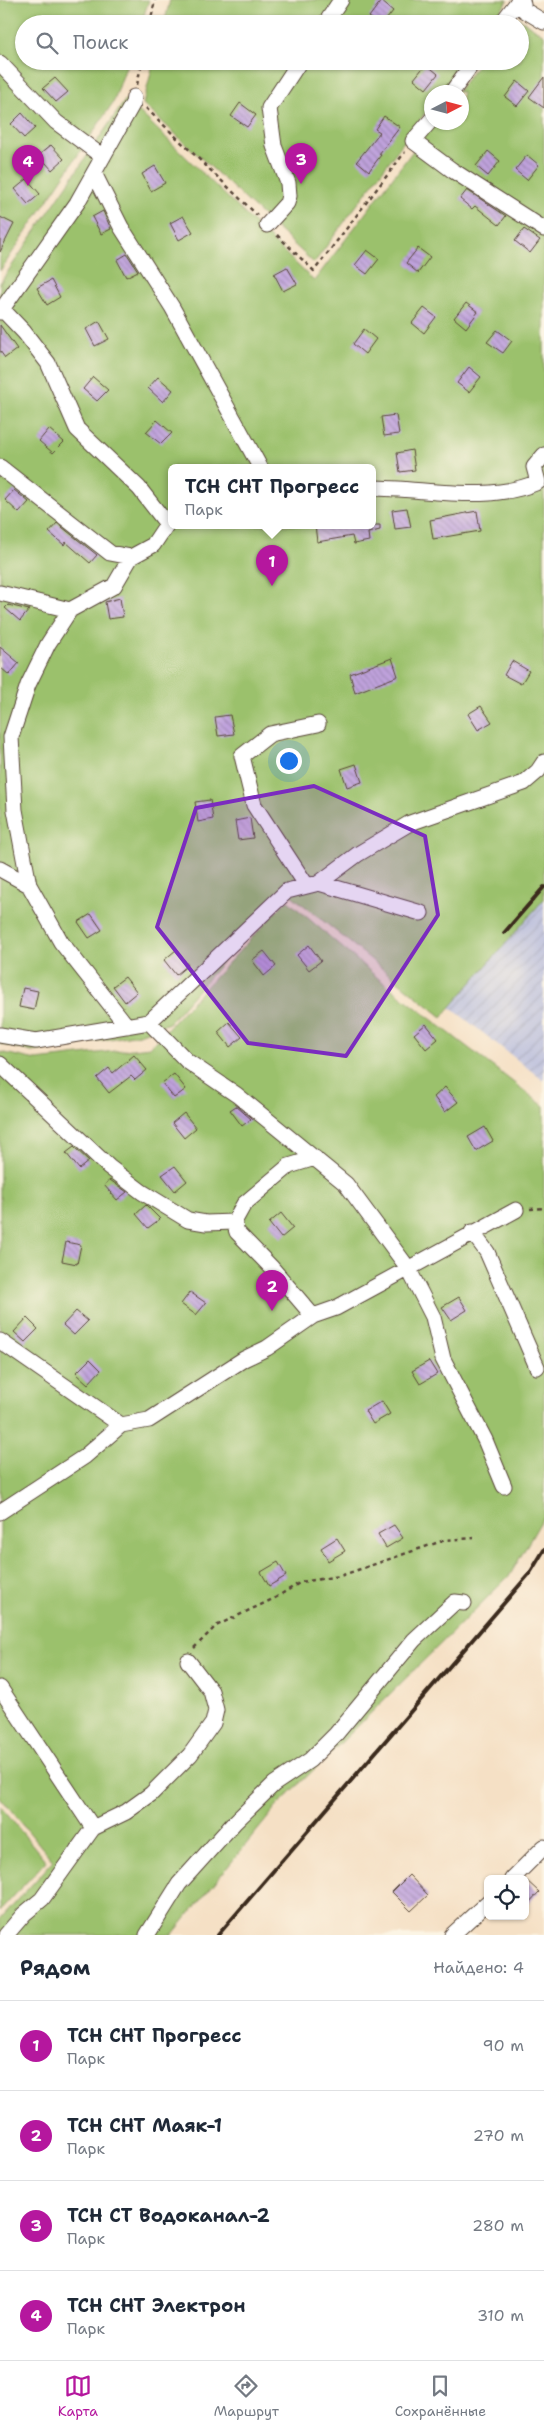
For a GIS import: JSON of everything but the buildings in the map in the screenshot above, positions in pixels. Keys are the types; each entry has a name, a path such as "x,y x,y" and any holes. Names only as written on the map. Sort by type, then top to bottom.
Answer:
{"street":[{"path":"331,15 342,0"},
{"path":"508,15 520,0 524,10 544,22"},
{"path":"0,63 56,122 103,157"},
{"path":"267,225 287,203 290,196 288,184 274,146 270,108 294,70"},
{"path":"457,85 468,70"},
{"path":"134,97 133,103 77,203 1,311 24,332 48,363 77,429 139,488 168,523"},
{"path":"424,129 414,141 452,170 544,229"},
{"path":"94,173 121,227 172,307 258,464"},
{"path":"376,488 481,494 518,491 538,482 534,467 544,455"},
{"path":"0,467 110,553 131,557"},
{"path":"127,1026 61,942 29,886 15,810 5,734 48,644 70,610 114,586 131,557 153,545 168,525"},
{"path":"0,593 70,610"},
{"path":"318,724 270,734 242,756 254,805 313,884 422,913"},
{"path":"0,1035 36,1041 149,1022 287,891 313,884 410,823 524,783 538,771 544,762"},
{"path":"0,869 29,886"},
{"path":"149,1022 187,1060 237,1095 346,1184 408,1268 433,1317 443,1359 485,1440 504,1486"},
{"path":"0,1064 110,1168 142,1192 188,1220 234,1222"},
{"path":"313,1316 272,1268 237,1232 234,1222 244,1204 289,1166 315,1158"},
{"path":"0,1512 84,1457 121,1425 149,1420 244,1359 267,1348 313,1316 336,1308 408,1268 439,1254 472,1232 516,1210"},
{"path":"472,1232 487,1252 513,1315 538,1367"},
{"path":"0,1341 121,1425"},
{"path":"147,1935 179,1884 234,1823 274,1784 310,1760 414,1640 455,1602 464,1603"},
{"path":"6,1935 24,1914 42,1899 93,1828 126,1812 152,1794 190,1755 213,1723 216,1710 211,1691 188,1661"},
{"path":"0,1688 93,1828"},
{"path":"516,1875 544,1847"},
{"path":"452,1935 484,1906"}],"path":[{"path":"152,15 155,0"},
{"path":"134,97 140,70"},
{"path":"188,1661 195,1645 216,1626 275,1598 301,1582 340,1576 445,1540 474,1538"}],"highlighted area":[{"path":"314,786 425,836 438,915 346,1056 248,1043 157,927 196,808"}],"shaded area":[{"path":"544,783 544,1081 346,925"}],"green space":[{"path":"0,0 149,0 144,15 15,15 15,70 125,70 114,101 0,271"},
{"path":"170,0 508,0 498,15 166,15"},
{"path":"529,25 544,35 544,899 442,1017 285,890 169,1023 139,1034 32,1052 0,1044 0,283 126,99 314,281 429,130 469,130 469,85 462,85 473,70 529,70"},
{"path":"152,70 457,70 446,85 424,85 424,114 314,263 143,104"},
{"path":"287,900 379,979 544,1106 544,1516 510,1575 279,1804 172,1935 0,1935 0,1920 53,1861 0,1797 0,1052 36,1060 150,1047"},
{"path":"0,1806 46,1861 0,1911"}],"railway":[{"path":"504,933 544,887"},
{"path":"218,1935 530,1573 544,1550"}],"place":[{"name":"ТСН СТ Водоканал-2","path":"301,184"},
{"name":"ТСН СНТ Электрон","path":"28,186"},
{"name":"ТСН СНТ Прогресс","path":"272,586"},
{"name":"ТСН СНТ Маяк-1","path":"272,1311"}]}
